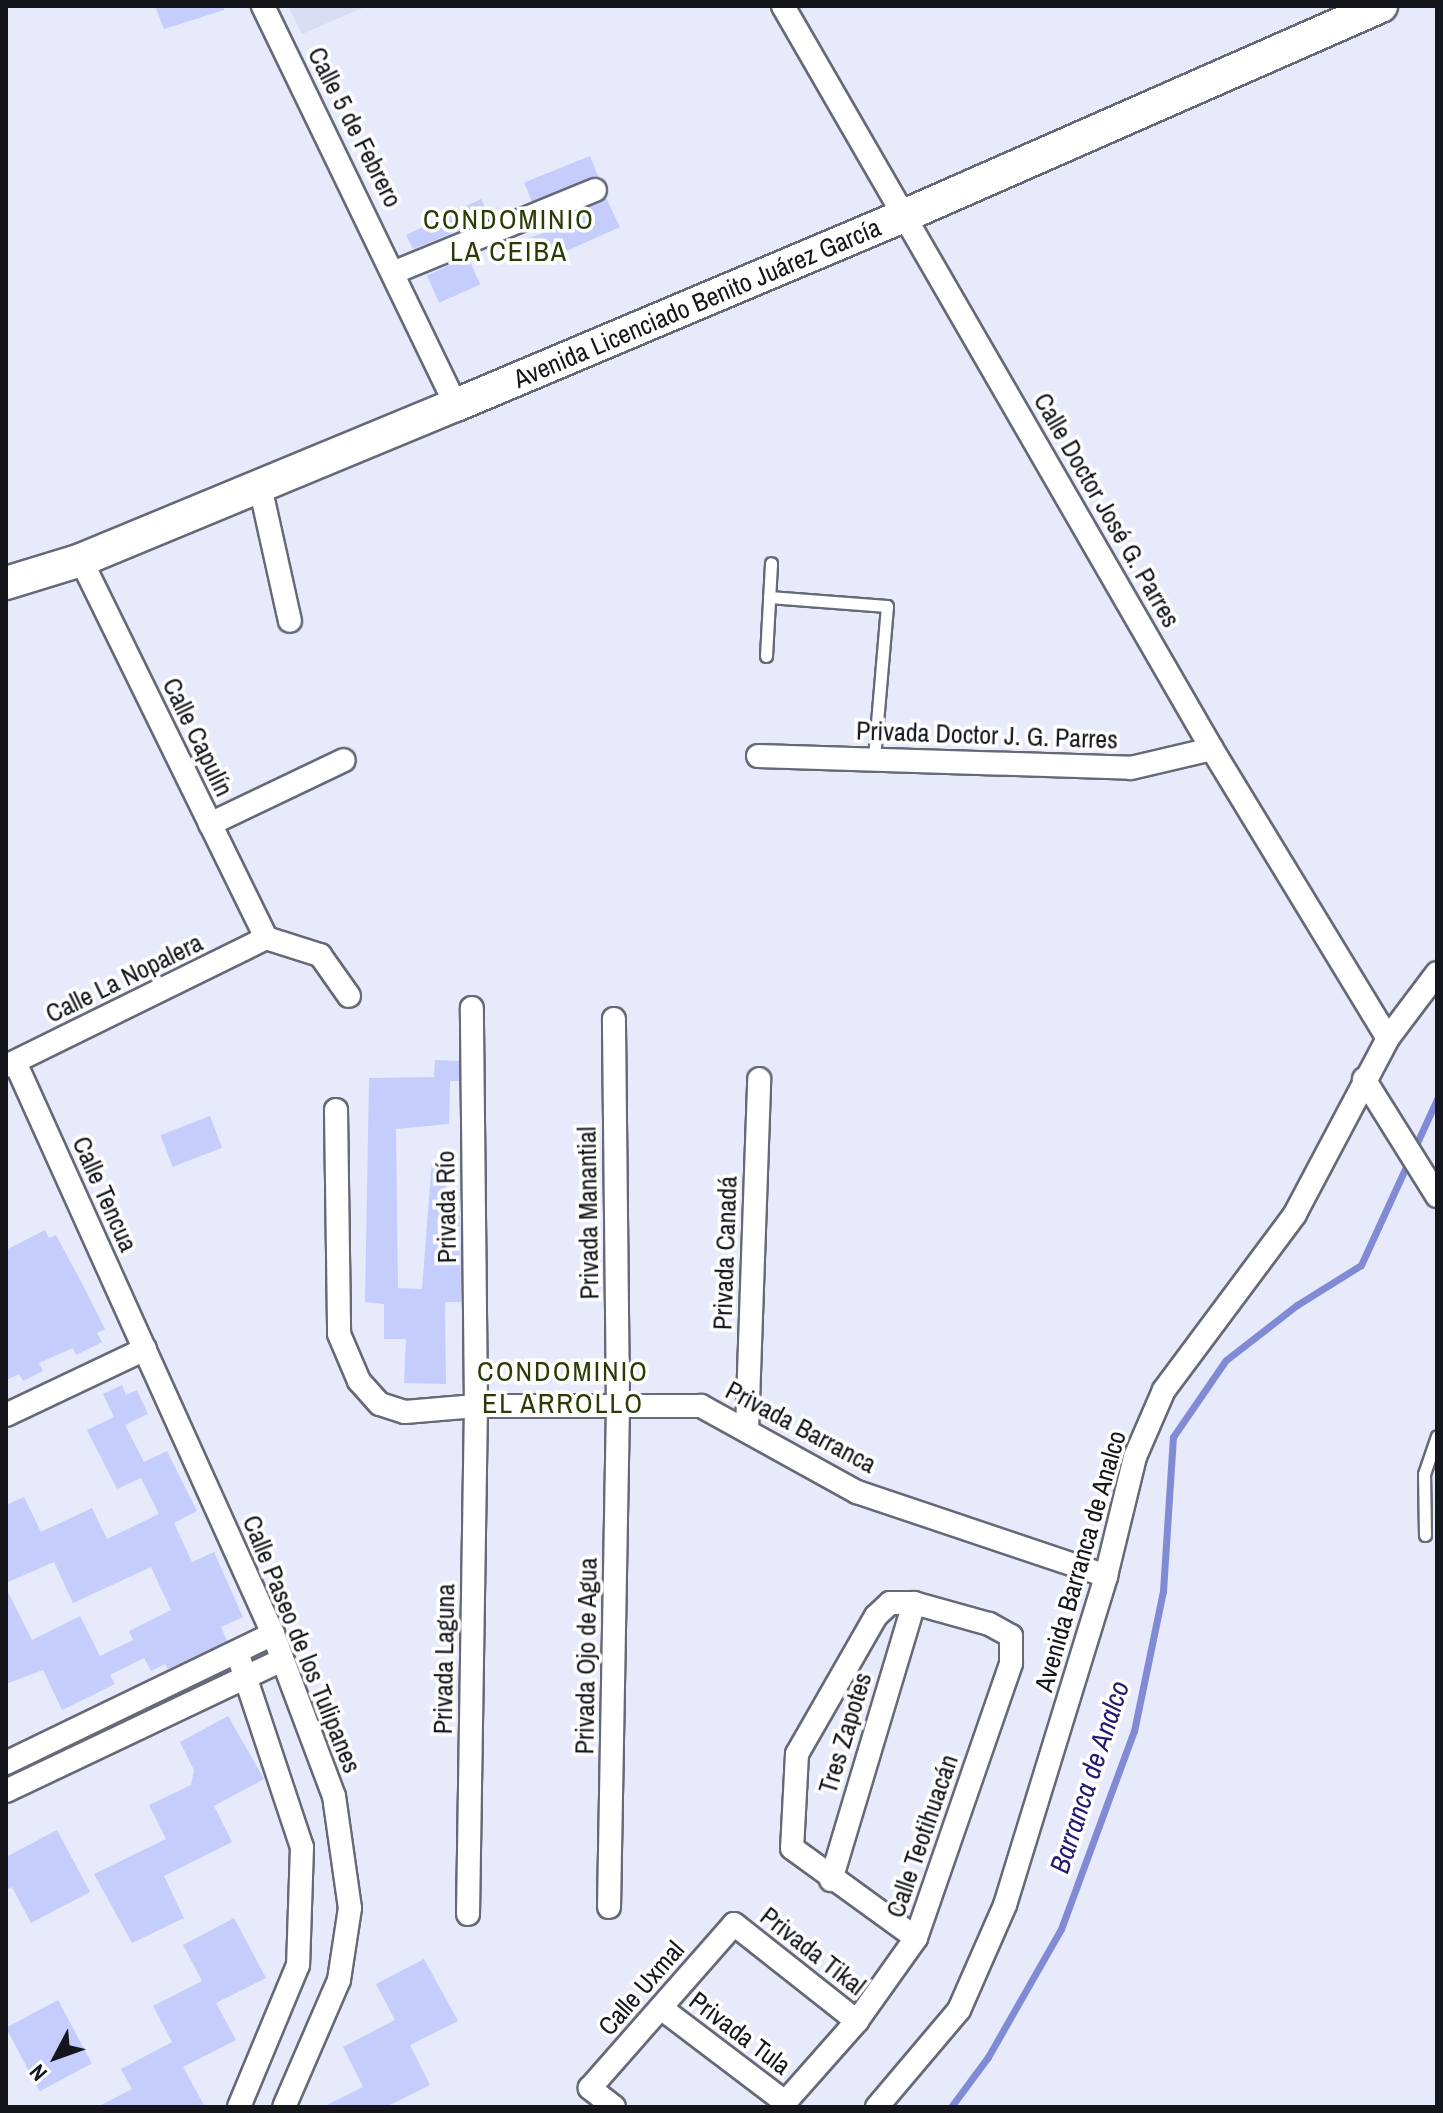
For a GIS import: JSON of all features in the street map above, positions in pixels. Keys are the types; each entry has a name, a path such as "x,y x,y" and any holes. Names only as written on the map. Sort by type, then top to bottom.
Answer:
{"main road":[{"name":"Avenida Licenciado Benito Juárez García","path":"6,583 81,560 456,405 906,215 1381,6"}],"street":[{"name":"Calle 5 de Febrero","path":"263,6 395,272 456,405"},
{"name":"Calle Doctor José G. Parres","path":"783,6 1212,749 1388,1038"},
{"path":"395,272 595,190"},
{"path":"260,486 290,621"},
{"name":"Calle Capulín","path":"81,560 266,938"},
{"name":"Privada Doctor J. G. Parres","path":"758,756 1131,768 1212,749"},
{"path":"210,824 344,760"},
{"path":"266,938 320,955 349,996"},
{"name":"Calle La Nopalera","path":"10,1064 266,938"},
{"name":"Avenida Barranca de Analco","path":"877,2107 959,2010 1005,1905 1106,1576 1135,1457 1164,1390 1295,1214 1388,1038 1437,973"},
{"name":"Privada Río","path":"472,1008 476,1406"},
{"name":"Privada Manantial","path":"614,1019 618,1407"},
{"name":"Calle Tencua","path":"10,1064 145,1349"},
{"name":"Privada Canadá","path":"747,1430 759,1079"},
{"path":"1364,1079 1437,1196"},
{"name":"Privada Barranca","path":"336,1110 339,1334 359,1381 380,1404 405,1412 476,1406 701,1406 857,1492 1106,1576"},
{"path":"6,1415 145,1349"},
{"name":"Calle Paseo de los Tulipanes","path":"145,1349 273,1634 334,1796 350,1908 339,1980 284,2107"},
{"name":"Privada Laguna","path":"468,1914 476,1406"},
{"name":"Privada Ojo de Agua","path":"609,1907 618,1407"},
{"path":"914,1603 890,1603 876,1616 797,1754 792,1848 831,1880 916,1938"},
{"name":"Calle Teotihuacán","path":"783,2105 857,2021 916,1938 1011,1663 1011,1636 989,1624 914,1603"},
{"name":"Tres Zapotes","path":"831,1880 914,1603"},
{"path":"6,1763 273,1634"},
{"path":"237,1652 248,1677 302,1847 298,1965 239,2107"},
{"path":"6,1791 282,1660"},
{"name":"Calle Uxmal","path":"614,2107 590,2088 734,1924"},
{"name":"Privada Tikal","path":"734,1924 857,2021"},
{"name":"Privada Tula","path":"661,2008 783,2105"}],"lane":[{"path":"766,656 771,563"},
{"path":"769,597 887,606 874,759"},
{"path":"1425,1535 1424,1474 1437,1436"}],"shaded area":[{"path":"288,6 367,6 302,34"}],"building":[{"path":"155,6 224,6 224,10 164,29"},
{"path":"590,156 598,176 532,203 524,183"},
{"path":"606,198 620,227 535,265 524,240 543,233 541,227"},
{"path":"481,199 490,218 413,249 406,235"},
{"path":"468,257 480,284 439,303 427,275"},
{"path":"435,1060 459,1061 459,1081 450,1081 449,1124 396,1129 398,1288 422,1289 432,1160 446,1160 447,1212 460,1215 461,1302 445,1302 446,1384 404,1383 406,1339 384,1339 384,1304 365,1302 369,1078 434,1077"},
{"path":"210,1116 222,1148 173,1167 161,1135"},
{"path":"45,1230 49,1238 56,1235 85,1289 105,1329 97,1333 102,1342 76,1355 73,1348 39,1363 43,1371 23,1381 19,1374 6,1380 6,1250"},
{"path":"122,1385 126,1395 137,1390 148,1414 125,1425 144,1462 167,1451 197,1511 174,1523 192,1562 214,1552 243,1617 221,1627 227,1641 168,1669 165,1664 151,1671 144,1658 110,1675 115,1684 62,1710 43,1670 6,1684 6,1588 32,1640 80,1616 100,1656 133,1640 129,1631 171,1610 151,1567 73,1603 54,1562 6,1583 6,1505 24,1497 41,1532 92,1508 107,1539 159,1514 141,1478 117,1489 87,1430 114,1417 103,1394"},
{"path":"228,1716 264,1779 214,1806 232,1842 164,1876 184,1918 132,1943 94,1874 166,1839 149,1805 191,1785 194,1770 180,1742"},
{"path":"57,1830 90,1892 31,1923 12,1887 6,1890 6,1857"},
{"path":"234,1918 266,1978 216,2003 236,2040 183,2067 205,2107 97,2107 132,2089 121,2069 172,2042 153,2006 202,1981 183,1945"},
{"path":"424,1959 458,2021 410,2045 430,2085 386,2107 323,2107 363,2087 343,2047 395,2020 376,1984"},
{"path":"58,2000 92,2064 40,2091 6,2028"}],"waterway":[{"name":"Barranca de Analco","path":"951,2107 988,2057 1061,1929 1134,1731 1163,1591 1173,1437 1226,1360 1297,1305 1361,1265 1437,1099"}],"district":[{"name":"CONDOMINIO LA CEIBA","path":"509,235"},
{"name":"CONDOMINIO EL ARROLLO","path":"563,1387"}]}
